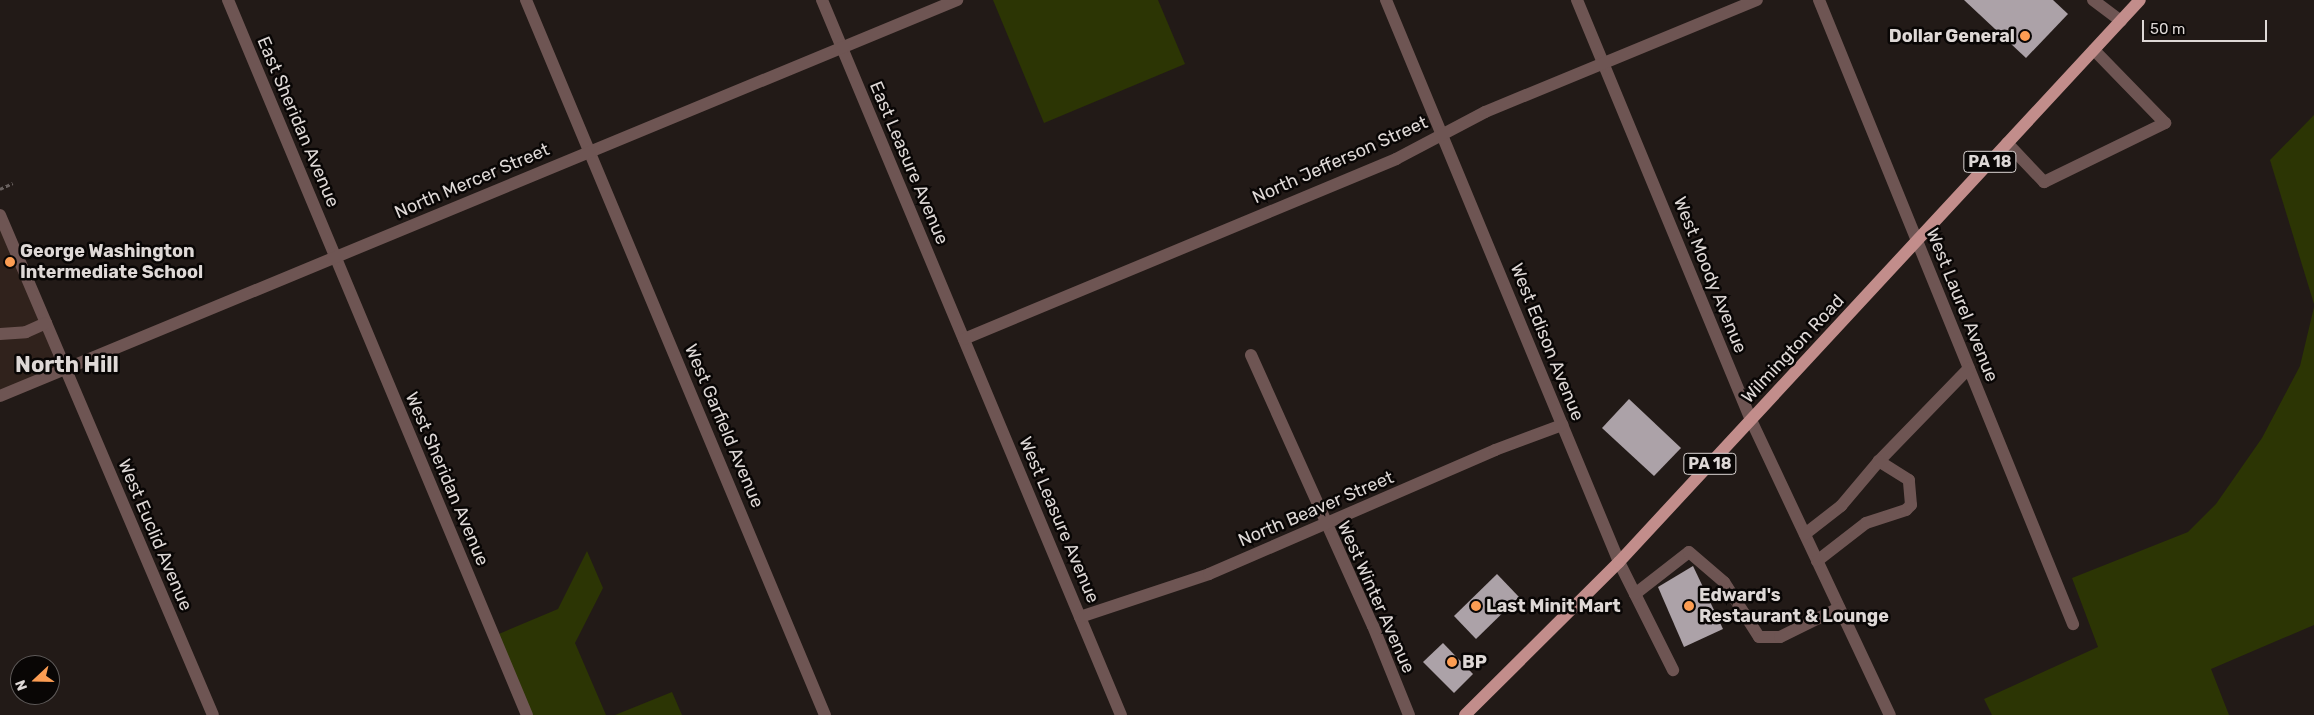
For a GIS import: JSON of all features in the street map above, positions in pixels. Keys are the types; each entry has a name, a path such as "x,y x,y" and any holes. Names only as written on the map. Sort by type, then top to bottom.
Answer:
{"main road":[{"name":"Wilmington Road","path":"1465,715 1619,562 2140,0"}],"street":[{"name":"East Sheridan Avenue","path":"228,0 335,257"},
{"name":"West Garfield Avenue","path":"526,0 826,715"},
{"name":"East Leasure Avenue","path":"822,0 964,339"},
{"name":"North Mercer Street","path":"0,396 957,0"},
{"name":"West Edison Avenue","path":"1386,0 1619,562 1673,670"},
{"name":"West Moody Avenue","path":"1577,0 1751,420 1890,715"},
{"name":"North Jefferson Street","path":"964,339 1396,158 1485,112 1757,0"},
{"name":"West Laurel Avenue","path":"1819,0 2073,624"},
{"path":"2092,0 2121,21"},
{"path":"2007,143 2044,182 2165,123 2094,50"},
{"name":"West Euclid Avenue","path":"0,215 213,715"},
{"name":"West Sheridan Avenue","path":"335,257 527,715"},
{"path":"0,334 26,332 46,323"},
{"name":"West Leasure Avenue","path":"964,339 1121,715"},
{"name":"West Winter Avenue","path":"1251,355 1325,524 1373,626 1408,715"},
{"path":"1805,534 1841,506 1879,461 1969,368"},
{"name":"North Beaver Street","path":"1080,617 1209,574 1495,450 1562,425"},
{"path":"1817,561 1866,523 1906,510 1911,505 1912,489 1909,480 1879,461"},
{"path":"1635,594 1689,552 1724,582 1758,637 1780,637 1839,608"}],"path":[{"path":"0,189 13,184"}],"shaded area":[{"name":"George Washington Intermediate School","path":"0,215 64,369 0,396"}],"green space":[{"path":"993,0 1158,0 1185,64 1044,123"},
{"path":"2314,115 2314,304 2270,160"},
{"path":"2314,307 2314,625 2211,669 2229,715 1992,715 1984,699 2098,647 2072,578 2188,532 2216,504 2262,438 2300,366"},
{"path":"587,551 603,588 575,643 606,715 527,715 494,636 558,609"},
{"path":"672,692 682,715 615,715"}],"building":[{"name":"Dollar General","path":"1964,0 2053,0 2068,14 2026,58"},
{"path":"1629,399 1681,448 1654,476 1602,428"},
{"name":"Edward's Restaurant & Lounge","path":"1693,566 1723,629 1684,647 1658,587"},
{"path":"1497,574 1519,597 1476,639 1454,616"},
{"path":"1443,643 1473,674 1454,693 1423,662"}],"place":[{"name":"Dollar General","path":"2025,36"},
{"name":"George Washington Intermediate School","path":"10,262"},
{"name":"Last Minit Mart","path":"1476,606"},
{"name":"Edward's Restaurant & Lounge","path":"1689,606"},
{"name":"BP","path":"1452,662"}],"district":[{"name":"North Hill","path":"67,365"}]}
